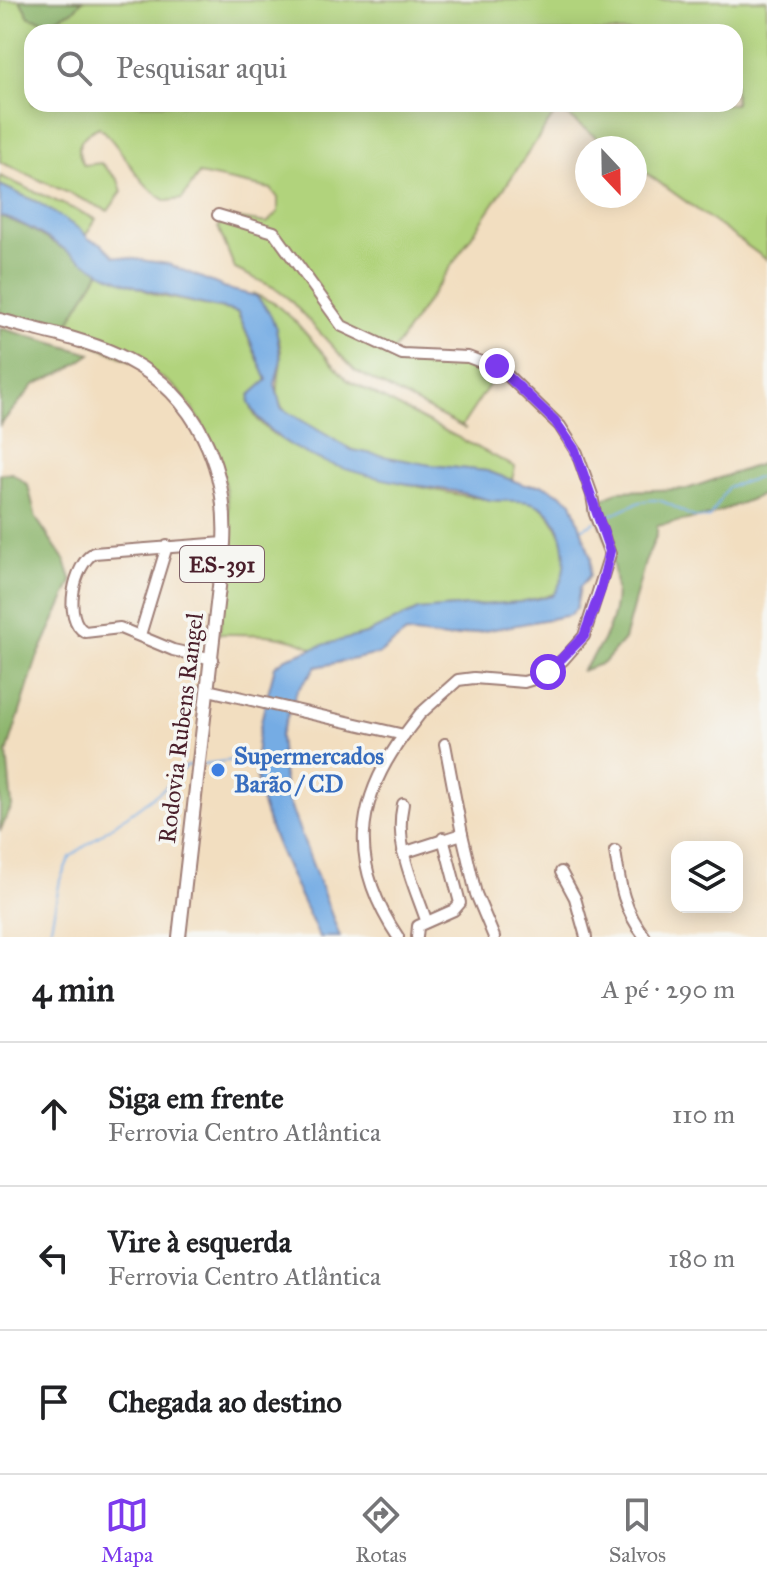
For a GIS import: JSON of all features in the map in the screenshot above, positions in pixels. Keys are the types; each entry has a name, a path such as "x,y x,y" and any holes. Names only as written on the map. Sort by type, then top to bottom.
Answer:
{"main road":[{"name":"Rodovia Rubens Rangel","path":"0,320 89,344 127,359 173,393 197,423 219,473 224,496 224,543 179,937"}],"street":[{"path":"218,215 274,232 342,326 402,354 468,357 497,366 560,426 577,453 610,554 584,636 563,660 537,678 524,682 474,678 458,680 420,714 370,791 363,818 371,890 398,937"},
{"path":"213,659 173,650 120,628 91,633 79,629 71,614 81,567 94,553 224,543"},
{"path":"140,635 167,546"},
{"path":"208,690 404,735"},
{"path":"445,744 476,894 494,937"},
{"path":"403,804 400,829 403,853 426,920"},
{"path":"403,853 462,834"},
{"path":"417,937 416,930 426,920 454,910 460,903 443,838"},
{"path":"615,851 622,898 629,917 645,937"},
{"path":"561,872 575,898 586,937"}],"green space":[{"path":"0,0 20,0 29,16 74,10 82,0 767,0 767,260 647,174 647,136 595,136 562,112 743,112 743,24 24,24 24,112 556,112 390,356 391,359 455,362 495,376 462,426 466,429 355,371 289,299 273,287 235,269 218,227 226,217 267,223 278,212 278,198 271,189 199,174 182,199 167,201 147,186 99,127 83,138 79,147 81,159 84,165 101,163 118,180 122,191 108,211 0,162"},
{"path":"20,0 82,0 74,10 49,22 29,17"},
{"path":"0,176 96,219 85,236 37,202 0,185"},
{"path":"0,216 27,227 100,271 63,332 0,316"},
{"path":"100,271 156,295 237,312 267,380 250,395 256,418 278,437 311,455 393,481 491,500 529,502 541,507 557,527 566,553 566,568 555,594 520,602 418,610 366,634 315,649 280,637 219,634 227,577 229,521 221,467 211,440 187,401 168,382 131,361 63,332"},
{"path":"252,293 274,303 294,320 347,380 515,467 512,480 487,471 356,452 286,412 278,393 279,341 268,313"},
{"path":"0,328 91,354 69,369 34,385 0,425"},
{"path":"767,462 767,493 711,515 657,526 624,640 604,663 581,671 608,630 616,591 609,550 593,505 618,491 687,489"},
{"path":"12,473 28,485 36,518 65,561 72,582 37,658 7,753 12,806 0,831 0,474"}],"water":[{"path":"0,185 37,202 81,230 89,239 101,243 114,256 168,264 231,290 256,296 268,310 276,328 281,360 275,384 281,408 352,450 430,465 487,471 525,485 543,485 572,502 591,558 590,575 580,587 576,609 570,615 447,638 406,633 379,654 316,667 297,691 280,736 285,792 340,937 319,937 271,831 258,788 257,743 275,666 286,658 366,634 418,610 520,602 552,596 559,586 565,559 560,530 544,509 532,503 490,500 370,476 311,456 285,442 264,424 249,403 250,395 267,380 238,312 156,293 94,268 28,227 0,216"}],"waterway":[{"path":"601,520 638,503 654,500 696,517 709,518 728,487 767,475"},
{"path":"760,477 767,485"},
{"path":"583,528 595,522"},
{"path":"203,764 256,757"},
{"path":"49,937 60,880 70,857 165,788 186,766 193,765"}],"place":[{"name":"Supermercados Barão / CD","path":"218,770"}],"route":[{"path":"497,366 560,426 575,450 610,551 601,589 584,636 548,672"}]}
